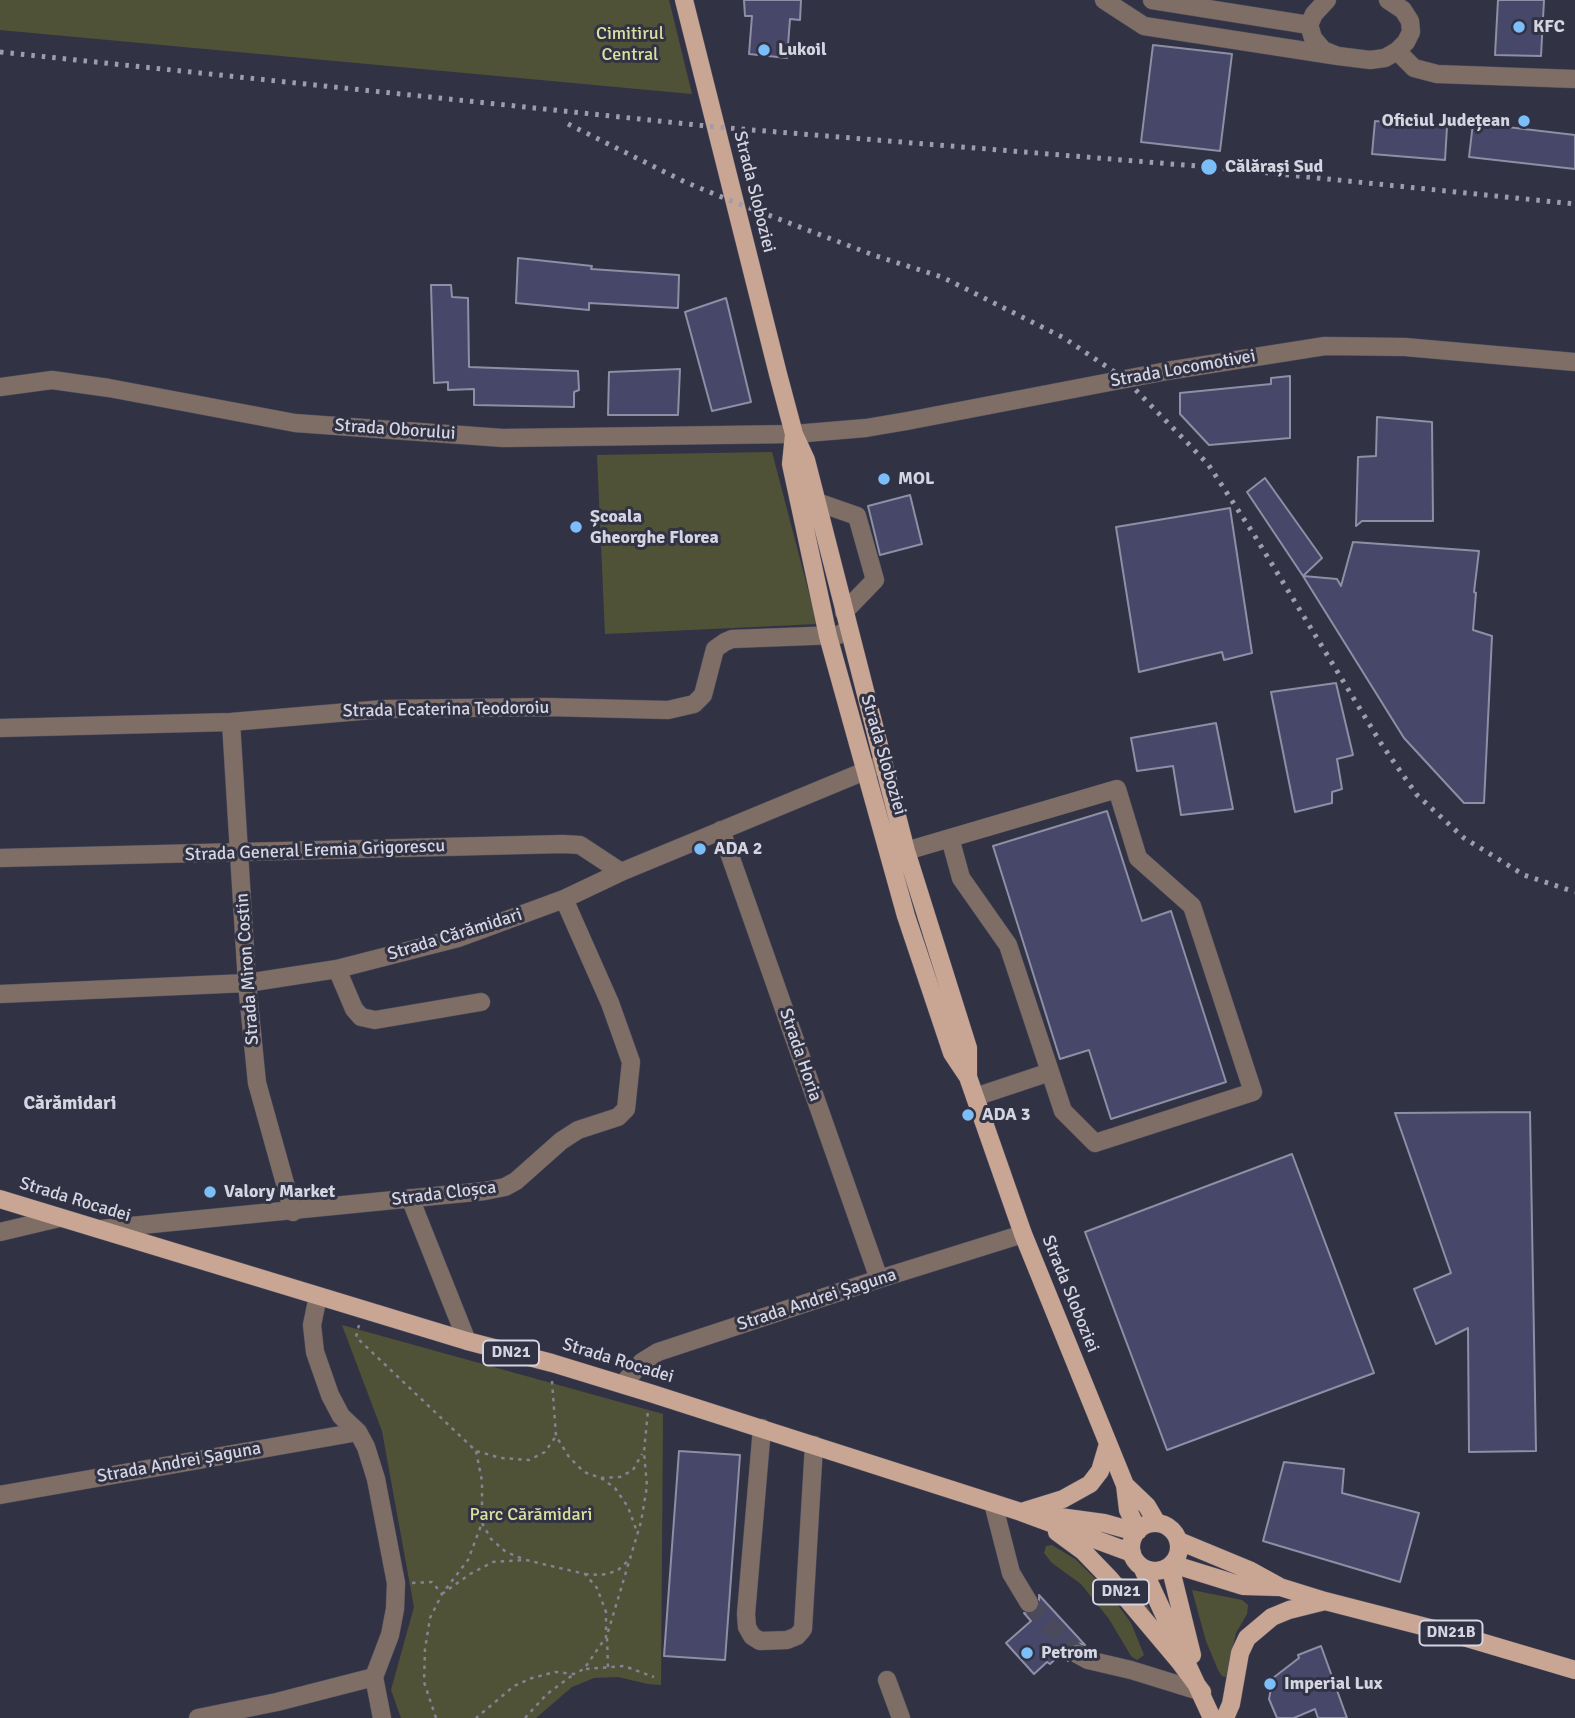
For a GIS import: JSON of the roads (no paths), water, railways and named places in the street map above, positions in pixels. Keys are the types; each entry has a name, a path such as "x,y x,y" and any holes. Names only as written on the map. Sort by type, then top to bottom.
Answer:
{"main road":[{"name":"Strada Sloboziei","path":"684,0 794,434 806,460 845,612 906,916 951,1053 968,1077 1023,1234 1125,1485 1128,1510 1137,1531"},
{"name":"Strada Sloboziei","path":"794,434 791,464 828,636 906,851 968,1048 968,1077"},
{"name":"Strada Rocadei","path":"0,1199 467,1341 650,1392 1021,1512 1137,1560"},
{"path":"1021,1512 1063,1499 1090,1484 1100,1471 1108,1444"},
{"name":"Strada Sloboziei","path":"1125,1485 1147,1506 1157,1523"},
{"name":"Strada Rocadei","path":"1021,1512 1104,1523 1137,1531"},
{"name":"DN21","path":"1021,1512 1061,1534 1083,1550 1110,1579 1202,1692 1212,1718"},
{"path":"1137,1560 1157,1571 1171,1565 1178,1554 1179,1541 1173,1531 1157,1523 1146,1525 1137,1531 1131,1546 1137,1560 1202,1692"},
{"name":"DN21B","path":"1179,1541 1250,1570 1280,1587 1575,1670"},
{"path":"1171,1565 1202,1692"},
{"name":"DN21B","path":"1171,1565 1243,1586 1280,1587"},
{"path":"1226,1718 1240,1653 1247,1638 1272,1617 1325,1601"}],"street":[{"path":"1104,0 1144,26 1370,60 1385,58 1406,42 1411,32 1408,0"},
{"path":"1152,0 1309,25"},
{"path":"1327,0 1314,13 1309,25 1318,44 1338,56"},
{"path":"1388,0 1403,10 1410,21"},
{"path":"1397,51 1414,68 1437,74 1575,79"},
{"name":"Strada Locomotivei","path":"794,434 886,424 1167,371 1325,346 1405,347 1575,362"},
{"name":"Strada Oborului","path":"0,387 52,380 295,423 503,438 794,434"},
{"path":"817,502 857,516 875,580 845,612"},
{"name":"Strada Ecaterina Teodoroiu","path":"0,727 231,722 384,709 546,707 668,710 694,704 703,695 715,649 725,642 732,639 828,636 849,630"},
{"name":"Strada Miron Costin","path":"231,722 247,983 257,1083 293,1212"},
{"name":"Strada Cărămidari","path":"0,994 247,983 337,969 458,938 564,899 621,872 874,767"},
{"path":"906,851 950,838 1117,789 1138,858 1192,906 1253,1092 1095,1143 1063,1111 1008,945 961,878 950,838"},
{"name":"Strada Horia","path":"721,830 879,1279"},
{"name":"Strada General Eremia Grigorescu","path":"0,858 580,845 621,872"},
{"name":"Strada Cloșca","path":"98,1230 293,1212 505,1187 578,1130 618,1117 626,1109 631,1062 610,1003 564,899"},
{"path":"337,969 354,1009 361,1017 375,1020 481,1002"},
{"path":"975,1097 1050,1072"},
{"path":"410,1198 467,1341"},
{"path":"0,1232 59,1218"},
{"name":"Strada Andrei Șaguna","path":"623,1384 642,1362 658,1352 1023,1234"},
{"path":"318,1296 312,1325 315,1352 330,1395 341,1416 358,1432 366,1447 376,1479 396,1583 396,1609 390,1635 374,1677 382,1718"},
{"path":"762,1428 746,1614 747,1627 752,1636 760,1641 787,1640 797,1636 803,1629 814,1445"},
{"name":"Strada Andrei Șaguna","path":"0,1494 358,1432"},
{"path":"993,1503 1012,1573 1029,1603"},
{"path":"1077,1654 1088,1660 1202,1692"},
{"path":"198,1718 276,1702 374,1677"},
{"path":"887,1680 901,1718"}],"tunnel":[{"path":"1029,1603 1077,1654"}],"railway":[{"path":"0,52 716,127 1209,167 1575,204"},
{"path":"568,124 685,182 876,256 942,277 1064,338 1125,379 1208,464 1382,745 1417,795 1464,838 1524,875 1575,892"}],"place":[{"name":"KFC","path":"1519,27"},
{"name":"Lukoil","path":"764,50"},
{"name":"Oficiul Județean","path":"1524,121"},
{"name":"Călărași Sud","path":"1209,167"},
{"name":"MOL","path":"884,479"},
{"name":"Școala Gheorghe Florea","path":"576,527"},
{"name":"ADA 2","path":"700,849"},
{"name":"ADA 3","path":"968,1115"},
{"name":"Valory Market","path":"210,1192"},
{"name":"Petrom","path":"1027,1653"},
{"name":"Imperial Lux","path":"1270,1684"}],"district":[{"name":"Cărămidari","path":"70,1104"}],"park label":[{"name":"Cimitirul Central","path":"630,44"},
{"name":"Parc Cărămidari","path":"531,1515"}]}
